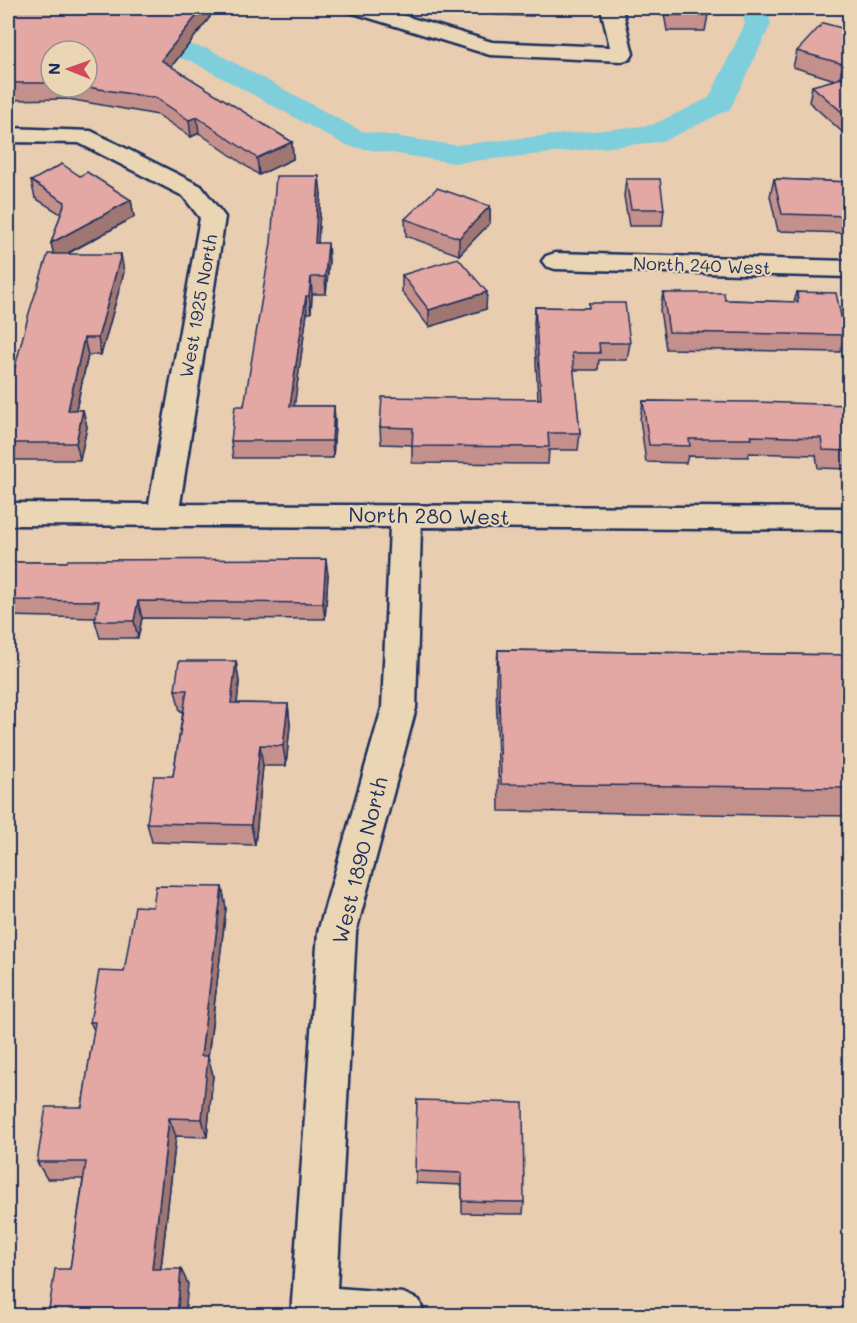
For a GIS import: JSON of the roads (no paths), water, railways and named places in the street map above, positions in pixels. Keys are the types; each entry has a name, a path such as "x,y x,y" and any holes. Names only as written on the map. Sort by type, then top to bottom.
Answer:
{"street":[{"path":"357,8 490,48 622,54 612,8"},
{"name":"West 1925 North","path":"8,135 83,136 192,191 213,217 163,513"},
{"name":"North 240 West","path":"555,261 849,269"},
{"name":"North 280 West","path":"8,514 163,513 849,519"},
{"name":"West 1890 North","path":"313,1312 337,932 399,708 406,515"},
{"path":"313,1312 403,1316"}],"waterway":[{"path":"128,42 142,42 200,55 353,138 454,154 658,133 720,103 758,24 754,8"}]}
